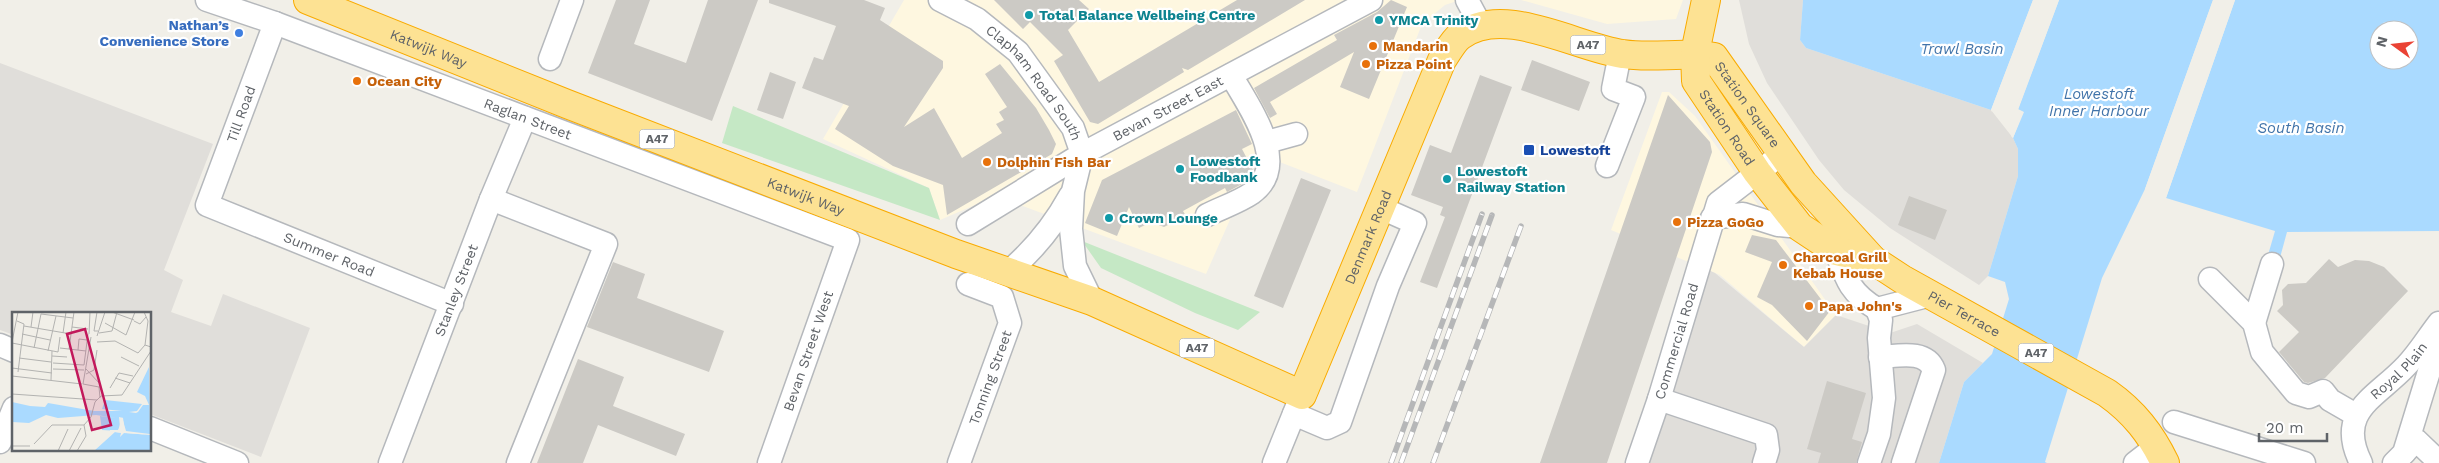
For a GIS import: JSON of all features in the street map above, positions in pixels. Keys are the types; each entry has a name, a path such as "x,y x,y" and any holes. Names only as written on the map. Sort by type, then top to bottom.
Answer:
{"highway":[{"name":"Katwijk Way","path":"308,0 567,104 1008,272 1092,301 1298,404"},
{"name":"A47","path":"1696,53 1706,0"},
{"name":"Station Square","path":"1481,26 1501,25 1531,28 1620,54 1644,57 1696,53 1714,57 1803,183 1872,260"},
{"name":"Denmark Road","path":"1298,404 1442,60 1460,36 1481,26"},
{"name":"Station Road","path":"1696,53 1696,81 1757,172"},
{"name":"A47","path":"1757,172 1800,227 1836,251 1872,260"},
{"name":"Pier Terrace","path":"1872,260 2107,393 2127,407 2139,420 2161,454"}],"street":[{"name":"Raglan Street","path":"207,0 275,23 848,240"},
{"path":"550,59 572,0"},
{"name":"Bevan Street East","path":"968,224 1082,154 1371,0"},
{"path":"1467,0 1481,26"},
{"name":"Clapham Road South","path":"950,2 977,19 1018,52 1073,128 1082,154 1073,191 1071,229 1074,266 1092,301"},
{"name":"Till Road","path":"208,204 275,23"},
{"path":"1606,166 1634,97 1612,89 1620,54"},
{"path":"1207,215 1252,193 1264,180 1268,159 1267,142 1231,75"},
{"name":"Stanley Street","path":"390,463 491,199 525,118"},
{"path":"1267,142 1296,134"},
{"name":"Commercial Road","path":"1637,463 1659,399 1718,203 1783,153"},
{"name":"Clapham Road South","path":"1008,272 1034,250 1057,220 1073,191"},
{"path":"491,199 606,244 518,463"},
{"name":"Summer Road","path":"208,204 452,304"},
{"path":"1298,404 1327,428 1340,422 1388,286 1415,223 1381,208"},
{"path":"1712,218 1743,214 1778,225 1800,227"},
{"name":"Bevan Street West","path":"769,463 848,240"},
{"path":"1836,251 1845,276 1860,298 1877,309 1881,320 1879,338 1884,398 1879,434 1869,463"},
{"path":"2254,323 2272,264"},
{"path":"2210,279 2254,323 2262,352 2296,393 2309,397 2323,391 2330,400 2356,415 2354,448 2362,463"},
{"name":"Tonning Street","path":"959,463 1010,323 1002,297 968,284"},
{"path":"1877,309 1931,295"},
{"name":"Royal Plain","path":"2356,415 2364,404 2406,366 2439,323"},
{"path":"2399,458 2439,339"},
{"path":"0,346 12,350"},
{"path":"1879,434 1906,453 1934,370 1932,364 1919,356 1880,357"},
{"path":"1659,399 1766,435 1768,450 1764,463"},
{"name":"Denmark Road","path":"1274,463 1298,404"},
{"path":"0,442 12,413"},
{"path":"2174,422 2304,463"},
{"path":"151,428 237,463"},
{"path":"2399,458 2416,440 2439,462"},
{"path":"2135,463 2161,454"}],"shaded area":[{"path":"904,0 1460,0 1445,5 1422,24 1357,192 1259,154 1206,274 996,196 940,220 929,188 823,139"},
{"path":"1521,0 1683,0 1676,19 1607,24"},
{"path":"1739,0 1803,0 1800,40 1806,48 1991,110 2013,138 2018,149 2020,162 2018,176 1988,276 1979,285 1890,228 1844,190 1819,160 1767,83 1749,44"},
{"path":"0,63 213,144 164,270 183,280 171,312 211,326 223,294 310,328 261,457 151,414 151,312 12,312 12,334 0,330"},
{"path":"1662,92 1669,92 1695,116 1836,315 1804,347 1720,275 1611,230"},
{"path":"1706,269 1715,273 1804,347 1836,315 1890,333 1917,324 1983,363 1964,382 1939,463 1646,463"}],"green space":[{"path":"733,106 929,188 940,220 722,143"},
{"path":"1082,241 1260,312 1238,330 1195,313 1101,268"}],"water":[{"name":"Trawl Basin","path":"1803,0 2033,0 1991,110 1806,48 1800,40"},
{"name":"Lowestoft Inner Harbour","path":"2059,0 2213,0 2145,189 2102,278 2045,462 2047,463 1939,463 1964,382 1992,354 2009,299 2005,282 1988,276 2018,176 2018,149 2013,138 2023,112 2018,110"},
{"name":"South Basin","path":"2235,0 2439,0 2439,231 2287,232 2278,265 2266,262 2275,231 2166,198"}],"pier":[{"path":"2033,0 2036,0 1992,112 1991,110"},
{"path":"2057,0 2059,0 2018,109 2024,112 2013,138 2011,136 2020,113 2015,109"},
{"path":"2213,0 2216,0 2147,190 2145,189"},
{"path":"2233,0 2235,0 2166,198 2164,197"}],"building":[{"path":"616,0 650,0 634,44 686,63 708,0 758,0 712,121 588,73"},
{"path":"769,0 864,0 885,8 880,20 943,61 943,68 904,127 934,108 962,158 1002,133 996,124 1004,120 999,112 1007,107 985,74 1000,64 1036,108 1049,130 1056,144 1052,154 947,215 943,185 893,166 835,129 849,106 802,88 814,57 823,60 836,26 769,3"},
{"path":"994,0 1079,0 1089,9 1068,30 1099,82 1237,0 1305,0 1188,70 1182,68 1184,72 1098,124 1090,122 1054,61 1063,55 1030,22 1023,29"},
{"path":"1391,0 1407,7 1369,99 1340,87 1354,52 1270,102 1277,114 1270,118 1254,88 1337,40 1334,35 1377,12"},
{"path":"1532,60 1590,82 1579,111 1521,90"},
{"path":"770,72 796,82 783,119 757,110"},
{"name":"Lowestoft Railway Station","path":"1480,75 1512,87 1437,288 1420,282 1445,217 1440,215 1443,207 1411,195 1430,145 1451,153"},
{"path":"1668,95 1710,142 1712,152 1607,463 1540,463"},
{"path":"1236,110 1252,144 1242,149 1253,170 1244,183 1227,192 1225,188 1183,211 1186,216 1164,227 1151,222 1139,228 1129,207 1117,236 1085,223 1102,180"},
{"path":"1301,178 1331,190 1283,308 1254,296"},
{"path":"1909,196 1947,210 1935,240 1898,225"},
{"path":"1752,235 1776,240 1830,311 1807,341 1772,305 1757,297 1772,262 1745,252"},
{"path":"2329,259 2338,267 2355,260 2369,261 2384,267 2408,291 2325,378 2308,383 2304,382 2279,352 2299,332 2277,311 2283,305 2282,290 2288,284 2306,283"},
{"path":"613,262 645,274 637,298 724,331 709,372 587,327"},
{"path":"578,359 624,377 613,406 685,434 676,456 598,425 583,463 537,463"},
{"path":"1827,381 1866,393 1852,439 1862,442 1856,463 1818,463 1821,453 1807,449"}],"railway":[{"path":"1391,463 1482,214"},
{"path":"1401,463 1492,215"},
{"path":"1433,463 1521,226"}],"place":[{"name":"Total Balance Wellbeing Centre","path":"1029,15"},
{"name":"YMCA Trinity","path":"1379,20"},
{"name":"Nathan’s Convenience Store","path":"239,33"},
{"name":"Mandarin","path":"1373,46"},
{"name":"Pizza Point","path":"1366,64"},
{"name":"Ocean City","path":"357,81"},
{"name":"Lowestoft","path":"1529,150"},
{"name":"Dolphin Fish Bar","path":"987,162"},
{"name":"Lowestoft Foodbank","path":"1180,169"},
{"name":"Lowestoft Railway Station","path":"1447,179"},
{"name":"Crown Lounge","path":"1109,218"},
{"name":"Pizza GoGo","path":"1677,222"},
{"name":"Charcoal Grill Kebab House","path":"1783,265"},
{"name":"Papa John's","path":"1809,306"}]}
